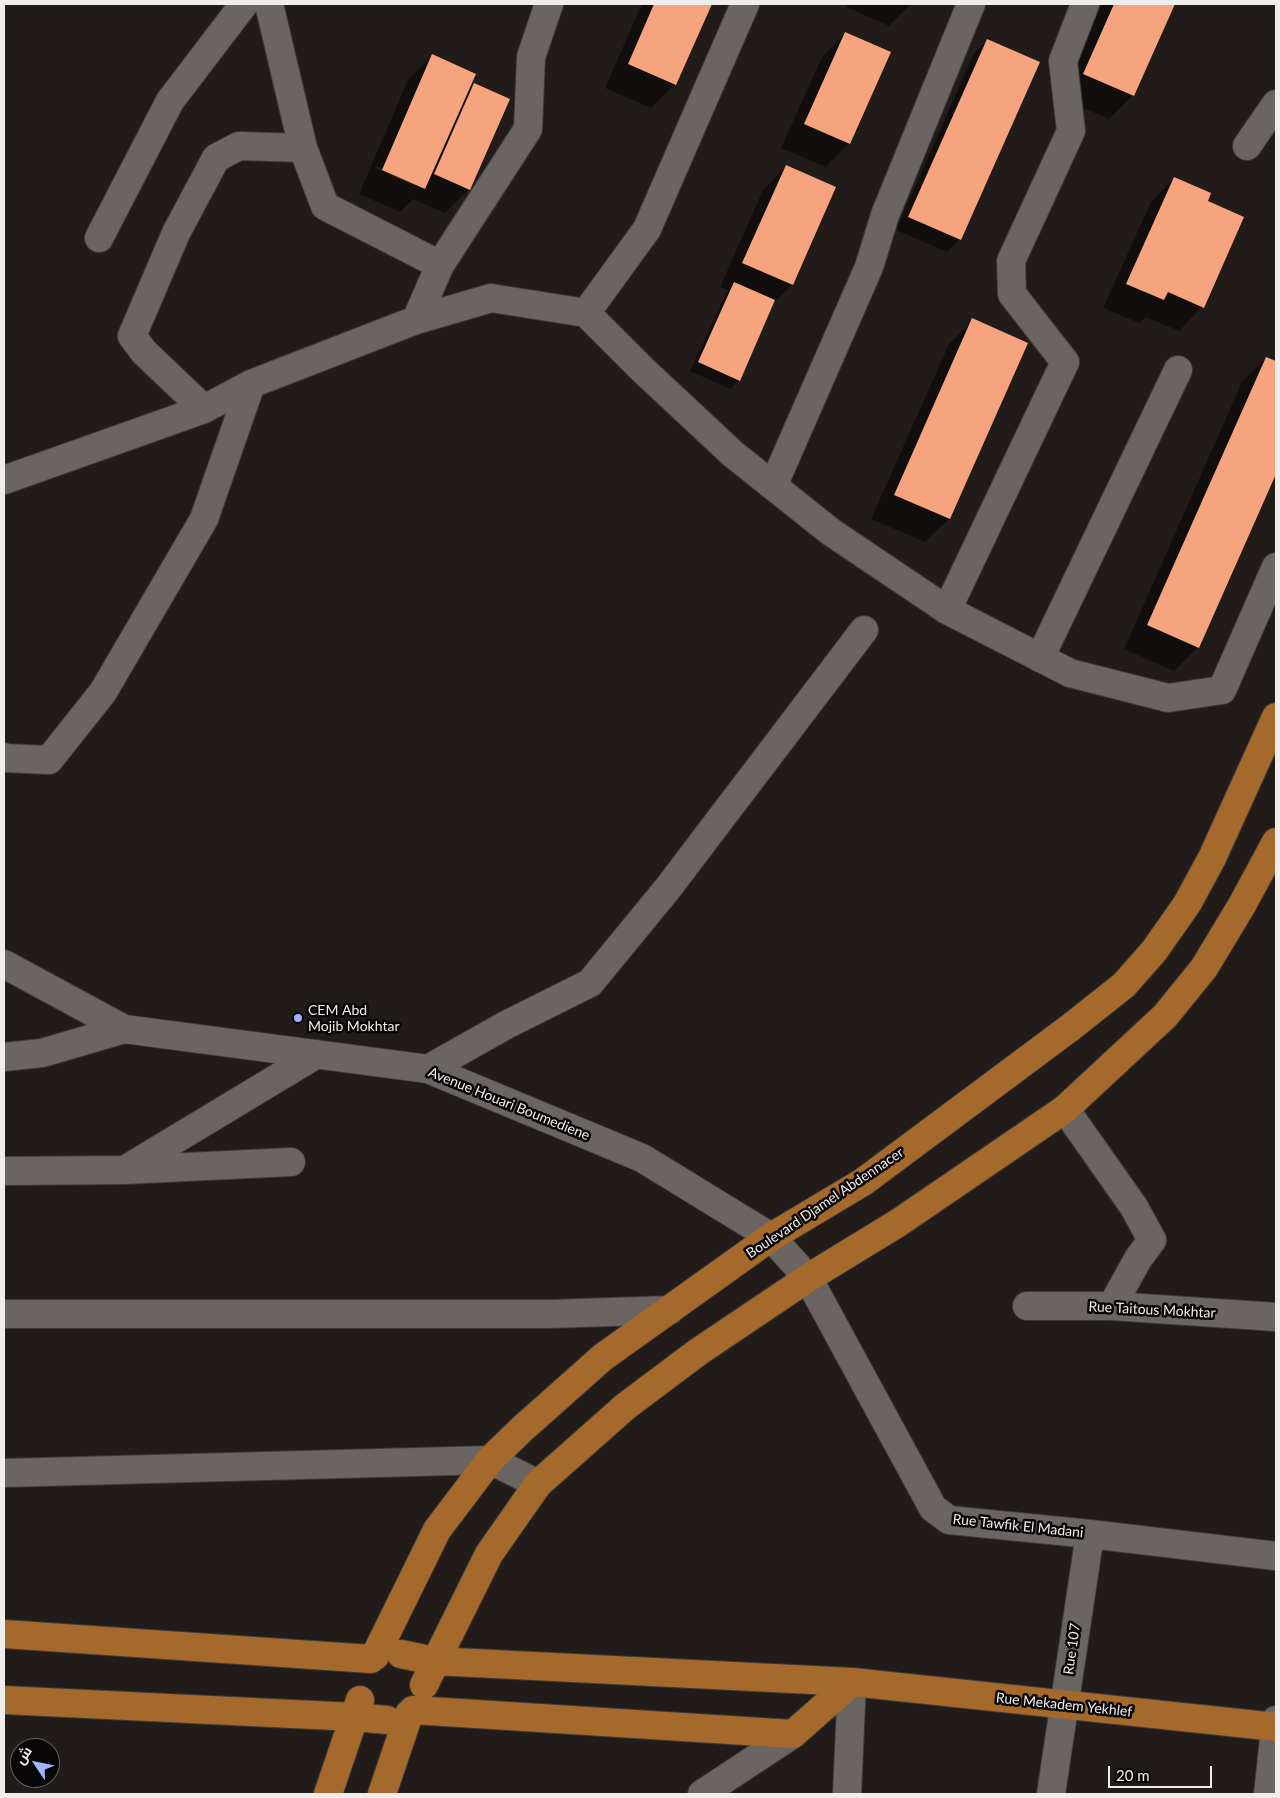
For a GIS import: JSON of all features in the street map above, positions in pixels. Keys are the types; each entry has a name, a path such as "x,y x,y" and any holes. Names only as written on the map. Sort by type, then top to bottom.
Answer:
{"main road":[{"name":"Boulevard Djamel Abdennacer","path":"382,1656 438,1530 490,1460 522,1429 603,1357 771,1238 863,1182 1071,1027 1124,984 1154,952 1188,904 1212,858 1276,717"},
{"path":"382,1794 403,1715 421,1699 429,1673 489,1554 538,1484 626,1406 698,1352 808,1278 898,1223 1065,1109 1165,1016 1204,968 1242,905 1276,842"},
{"path":"4,1634 410,1658 422,1675 429,1673"},
{"path":"328,1794 357,1708 357,1677 362,1667 382,1656"},
{"name":"Rue Mekadem Yekhlef","path":"429,1673 852,1682 1276,1725"},
{"path":"4,1700 357,1708 366,1710 376,1716 403,1715 793,1734 852,1682"}],"street":[{"path":"98,238 170,101 244,4"},
{"path":"269,4 303,148 325,206 440,265"},
{"path":"416,320 440,265 528,129 531,57 550,4"},
{"path":"586,313 647,229 745,4"},
{"path":"774,486 869,267 885,215 971,4"},
{"path":"947,610 1065,362 1012,294 1011,261 1071,131 1063,61 1085,4"},
{"path":"1248,146 1276,104"},
{"path":"204,408 144,352 132,336 176,233 216,158 239,146 303,148"},
{"path":"4,480 204,408 251,384 416,320 491,298 586,313 644,371 733,454 831,532 947,610 1070,673 1168,698 1222,690 1276,567"},
{"path":"1040,658 1178,370"},
{"path":"4,756 5,758 49,760 102,692 204,520 251,384"},
{"path":"428,1069 506,1025 590,982 668,888 864,630"},
{"name":"Avenue Houari Boumediene","path":"4,964 124,1029 428,1069 642,1158 771,1238 808,1278"},
{"path":"4,1057 42,1053 124,1029"},
{"path":"124,1170 317,1054"},
{"path":"1065,1109 1134,1207 1152,1240 1138,1259 1112,1306"},
{"path":"4,1171 124,1170 291,1162"},
{"name":"Rue Tawfik El Madani","path":"808,1278 933,1508 949,1520 1090,1534 1276,1556"},
{"name":"Rue Taitous Mokhtar","path":"1027,1306 1112,1306 1276,1318"},
{"path":"4,1314 550,1314 670,1310"},
{"path":"4,1473 490,1460 538,1484"},
{"name":"Rue 107","path":"1051,1794 1090,1534"},
{"path":"847,1794 852,1682"},
{"path":"1268,1794 1276,1725"},
{"path":"702,1794 793,1734"}],"building":[{"path":"654,4 712,4 676,85 628,64"},
{"path":"1114,4 1175,4 1134,96 1083,74"},
{"path":"845,32 891,52 850,144 804,124"},
{"path":"987,39 1040,62 961,240 908,217"},
{"path":"432,54 476,74 425,189 382,170"},
{"path":"474,83 510,99 470,190 434,174"},
{"path":"786,165 836,187 793,285 742,263"},
{"path":"1174,177 1211,193 1208,201 1244,217 1204,308 1168,292 1164,300 1126,284"},
{"path":"734,282 775,300 740,381 698,362"},
{"path":"972,318 1028,343 950,519 894,495"},
{"path":"1266,357 1276,361 1276,474 1199,648 1147,625"}],"place":[{"name":"CEM Abd Mojib Mokhtar","path":"298,1018"}]}
